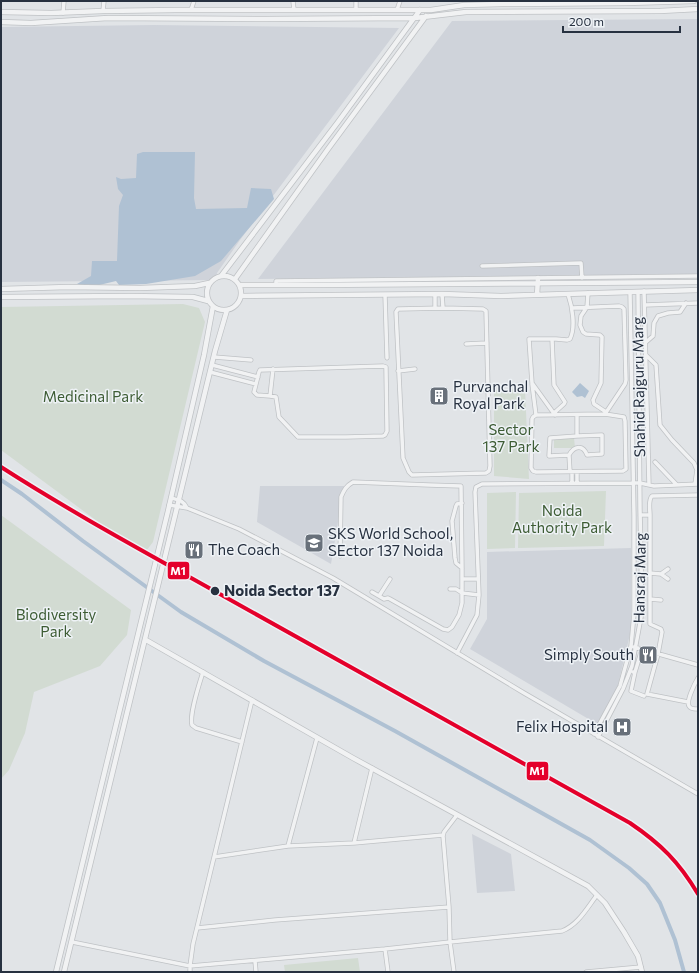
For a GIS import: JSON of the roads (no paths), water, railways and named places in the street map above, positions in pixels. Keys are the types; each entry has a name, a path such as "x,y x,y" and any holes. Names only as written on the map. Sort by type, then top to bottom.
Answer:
{"street":[{"path":"63,13 64,1"},
{"path":"104,1 108,18"},
{"path":"191,10 194,1"},
{"path":"293,1 294,10"},
{"path":"356,1 356,10"},
{"path":"397,10 400,1"},
{"path":"1,12 63,13 191,10 431,10 465,3 502,4 694,1"},
{"path":"221,276 338,122 420,10"},
{"path":"235,279 328,149 431,10"},
{"path":"1,22 31,23 108,18 415,18 466,12 698,10"},
{"path":"482,266 581,263 582,278"},
{"path":"1,297 193,297 208,301 220,310 227,310 239,302 242,292 240,285 235,279 229,276 215,278 210,283 207,290 208,301"},
{"path":"538,281 582,278 698,276"},
{"path":"240,285 538,281 698,282"},
{"path":"537,295 538,281"},
{"path":"1,289 68,287 156,288 194,286 210,283"},
{"path":"241,296 435,294 501,296 698,290"},
{"path":"644,291 649,485"},
{"name":"Shahid Rajguru Marg","path":"630,292 633,483"},
{"name":"Shahid Rajguru Marg","path":"638,292 640,483"},
{"path":"588,293 587,307 581,316 580,322 583,332 586,334 601,336 603,339 601,383 593,402 605,413"},
{"path":"435,294 435,308"},
{"path":"442,294 442,308"},
{"path":"536,415 529,339 570,339 572,334 572,308 568,294"},
{"path":"385,295 387,358"},
{"path":"645,305 698,303"},
{"path":"646,342 653,336 654,324 658,316 680,312 686,304"},
{"path":"56,972 171,498 204,355 213,306"},
{"path":"572,308 620,306 625,311 626,380 625,384 605,413"},
{"path":"435,308 485,310 486,313 490,466 488,472 486,473 412,475 409,472 403,455 396,312 399,309 435,308"},
{"path":"64,972 210,372 227,310"},
{"path":"552,339 554,385 565,402 555,414"},
{"path":"466,344 487,343"},
{"path":"457,653 477,615 479,595 474,492 476,487 482,484 696,484 697,470 694,463 672,440 660,424 656,365 646,355"},
{"path":"214,357 251,360"},
{"path":"212,366 258,377"},
{"path":"385,366 387,431 385,435 298,437 280,419 276,397 262,396 255,394 254,392 260,370 273,369 385,366"},
{"path":"270,396 273,369"},
{"path":"398,371 415,369"},
{"path":"210,372 256,384"},
{"path":"532,383 555,414"},
{"path":"467,389 488,390"},
{"path":"624,416 626,469 623,471 536,472 531,468 532,419 536,415 605,413 632,417"},
{"path":"577,415 577,436"},
{"path":"602,435 602,454 587,455 583,448 579,447 573,450 569,455 550,456 550,438 577,436 602,435"},
{"path":"569,455 577,483"},
{"path":"655,462 676,484"},
{"path":"572,483 573,472"},
{"path":"340,556 341,497 347,485 353,482 461,486 462,603 460,612 452,627 448,630 430,623 390,599 381,597 372,592"},
{"name":"Hansraj Marg","path":"594,734 620,686 631,646 634,614 633,483"},
{"name":"Hansraj Marg","path":"598,736 623,689 630,671 642,612 640,483"},
{"path":"688,702 647,694 658,654 662,630 650,623 650,498 652,496 698,495"},
{"path":"171,498 180,500 187,508"},
{"path":"462,503 457,504 452,521 454,558 456,563 462,568"},
{"path":"169,505 187,508 240,529 333,578 457,653 698,794"},
{"path":"640,509 650,509"},
{"path":"640,515 650,515"},
{"path":"661,574 668,569"},
{"path":"650,573 661,574 668,579"},
{"path":"378,605 390,579"},
{"path":"462,579 478,579"},
{"path":"450,589 456,589 462,593 479,595"},
{"path":"650,599 661,600"},
{"path":"146,640 317,738 588,886 605,903 624,932 638,956 641,969 586,972"},
{"path":"631,646 698,665"},
{"path":"642,649 631,691 644,696"},
{"path":"630,671 635,672"},
{"path":"203,672 194,703 191,721 192,725 196,728 242,742"},
{"path":"698,678 688,702 690,708 698,709"},
{"path":"190,972 197,928 252,700"},
{"path":"288,846 317,738"},
{"path":"354,843 372,768"},
{"path":"454,972 450,942 449,907 443,835 457,815"},
{"path":"214,857 288,846 354,843 443,835"},
{"path":"72,942 190,966 255,961 562,931 568,929 577,920 597,895"},
{"path":"197,928 275,920 449,907"},
{"path":"385,949 388,972"},
{"path":"255,961 256,972"}],"water":[{"path":"143,152 195,152 194,198 196,209 247,208 251,188 271,189 274,199 221,261 195,276 146,284 119,285 116,281 91,287 77,284 91,276 92,261 117,261 119,206 123,195 118,189 116,177 121,179 136,178 137,154"},
{"path":"580,383 589,391 585,398 582,396 577,397 572,392"}],"waterway":[{"path":"1,480 181,612 264,661 395,731 590,840 629,868 647,884 660,903 675,940 684,972"}],"place":[{"name":"Purvanchal Royal Park","path":"439,396"},
{"name":"SKS World School, SEctor 137 Noida","path":"314,543"},
{"name":"The Coach","path":"194,550"},
{"name":"Noida Sector 137","path":"215,591"},
{"name":"Simply South","path":"648,655"},
{"name":"Felix Hospital","path":"622,727"}],"park label":[{"name":"Medicinal Park","path":"93,397"},
{"name":"Sector 137 Park","path":"511,438"},
{"name":"Noida Authority Park","path":"562,520"},
{"name":"Biodiversity Park","path":"56,624"}]}
